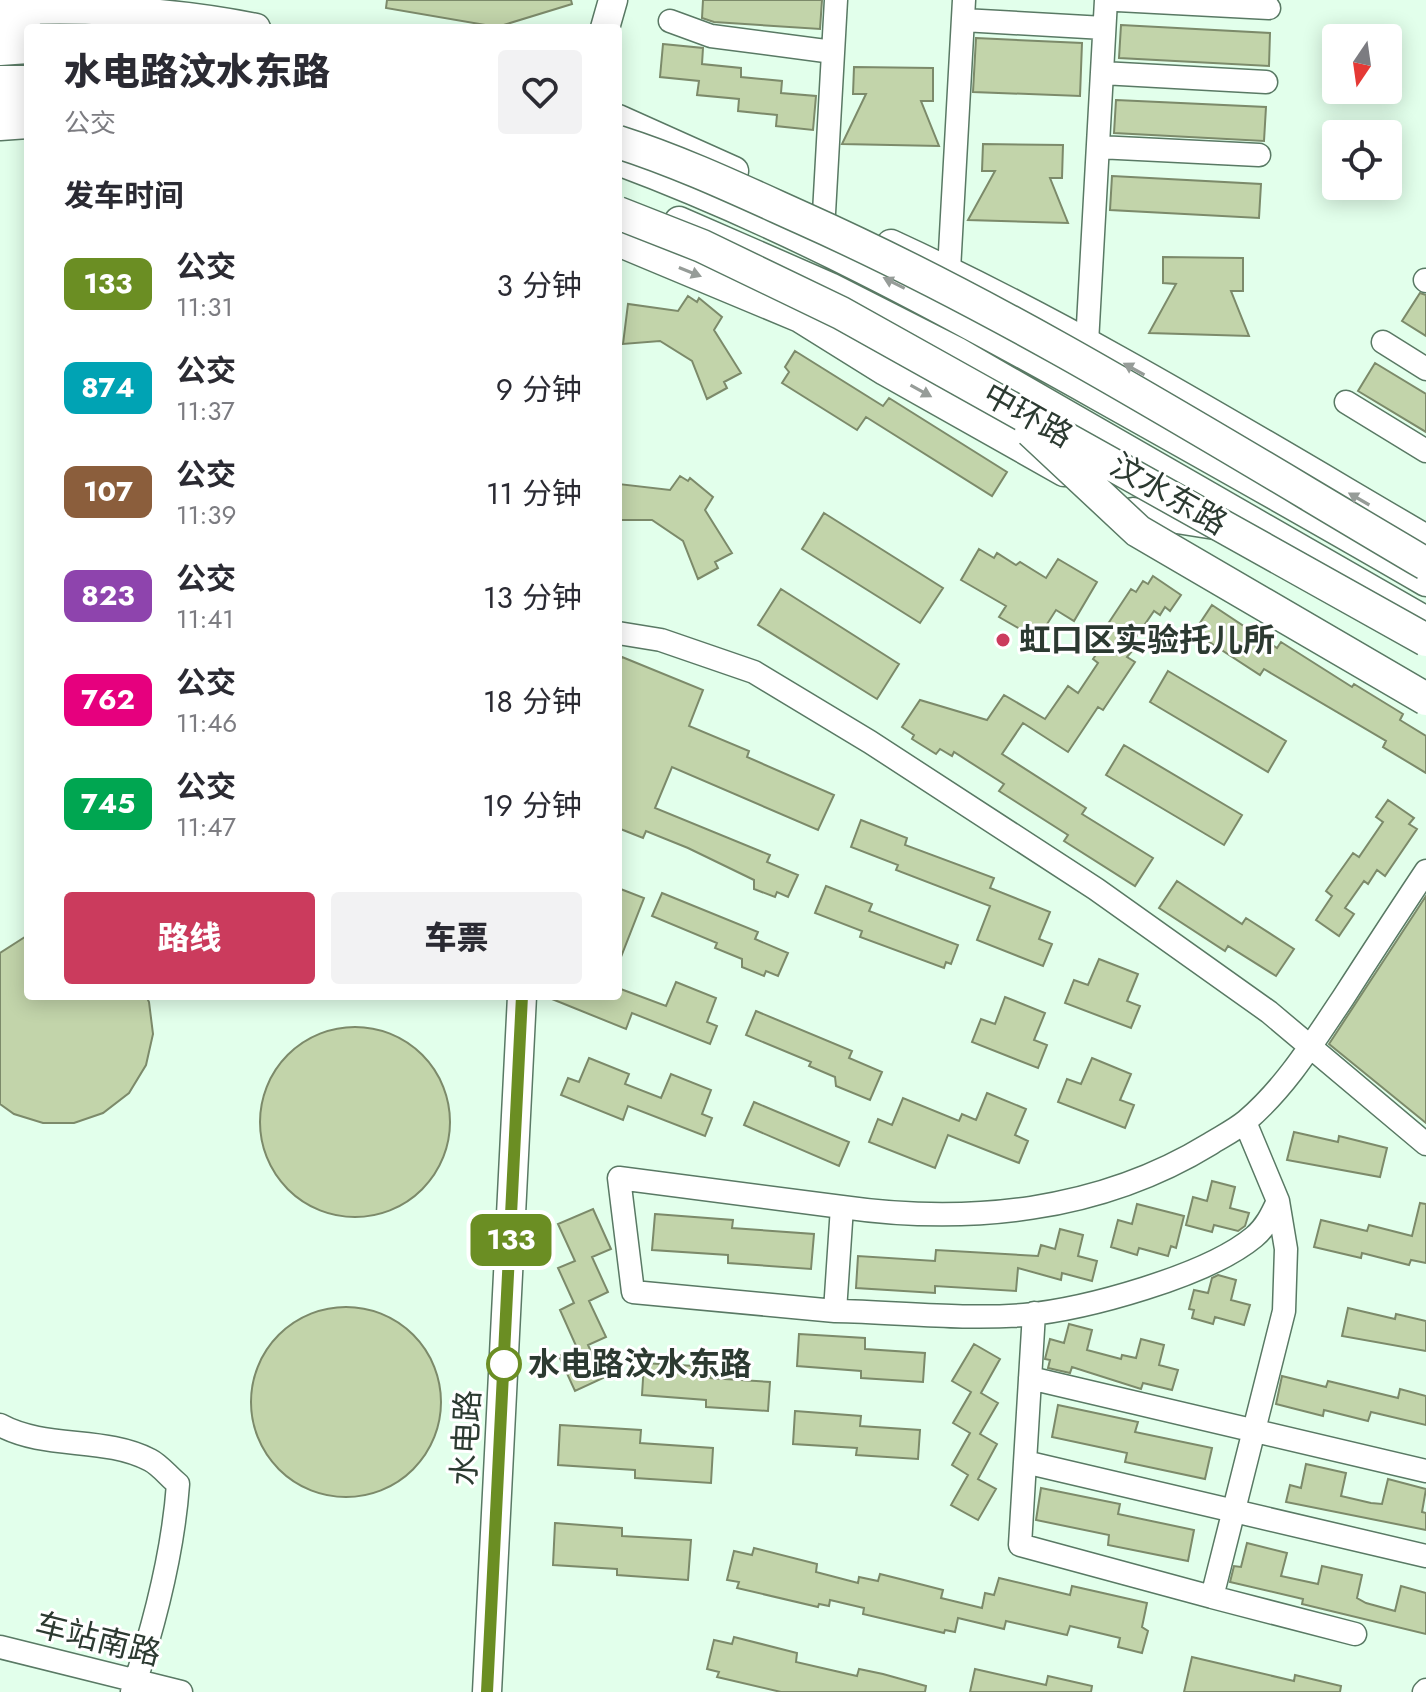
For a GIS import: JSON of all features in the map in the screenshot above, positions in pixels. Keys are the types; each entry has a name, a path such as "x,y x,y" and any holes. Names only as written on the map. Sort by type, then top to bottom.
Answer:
{"highway":[{"path":"0,34 24,34"},
{"path":"0,98 24,98"},
{"path":"622,144 735,187 882,254 1017,327 1426,564"},
{"name":"中环路","path":"622,215 702,246 841,313 1426,640"},
{"path":"994,396 1138,531 1426,699"}],"main road":[{"path":"606,24 613,0"},
{"path":"0,11 56,9 149,14 201,17 236,24"},
{"path":"130,24 149,14"},
{"path":"0,51 24,49"},
{"path":"0,80 24,80"},
{"path":"622,121 949,270 1190,401 1426,539"},
{"path":"0,126 24,124"},
{"name":"汶水东路","path":"622,163 770,223 890,281 985,331 1426,582"},
{"name":"汶水东路","path":"622,200 726,239 956,351 1426,621"},
{"name":"汶水东路","path":"622,244 800,318 885,371 1032,453 1426,683"},
{"path":"830,287 885,371"},
{"path":"1190,401 1297,507"},
{"path":"1133,512 1279,535"},
{"name":"水电路","path":"487,1692 522,1000"}],"street":[{"path":"824,213 836,0"},
{"path":"1087,343 1106,0"},
{"path":"1117,0 1269,8"},
{"path":"949,270 964,10 1104,28"},
{"path":"670,21 711,36 833,52"},
{"path":"1102,73 1266,82"},
{"path":"1098,147 1259,155"},
{"path":"1383,342 1426,369"},
{"path":"1346,402 1426,451"},
{"path":"1032,453 1131,537 1426,714"},
{"path":"622,634 661,640 754,672 870,742 1096,889 1269,1012 1426,1144"},
{"path":"1278,1201 1270,1218 1256,1235 1208,1263 1162,1282 1034,1313 835,1311 633,1292 619,1178 842,1207 966,1216 1034,1209 1104,1192 1178,1164 1245,1122 1310,1048 1426,871"},
{"path":"1212,1597 1284,1311 1286,1249 1278,1201 1245,1122"},
{"path":"835,1311 842,1207"},
{"path":"1034,1313 1020,1545 1355,1634"},
{"path":"1030,1378 1426,1471"},
{"path":"0,1425 19,1435 116,1450 151,1460 178,1484 173,1530 134,1687"},
{"path":"1025,1462 1426,1556"},
{"name":"车站南路","path":"0,1647 134,1687 181,1692"}],"building":[{"path":"387,0 571,0 572,4 507,24 479,24 386,8"},
{"path":"703,0 822,0 820,29 714,22 702,18"},
{"path":"1121,25 1270,33 1269,66 1119,58"},
{"path":"976,38 1082,43 1080,96 973,92"},
{"path":"663,44 703,48 702,64 741,68 741,77 782,81 781,93 816,96 813,130 776,126 777,115 738,111 739,99 697,95 699,81 660,77"},
{"path":"854,67 933,68 933,101 921,101 939,146 842,144 866,94 853,94"},
{"path":"1116,100 1266,107 1264,141 1114,133"},
{"path":"983,144 1063,145 1062,178 1050,178 1068,223 968,220 995,171 982,171"},
{"path":"1112,176 1261,184 1259,218 1110,210"},
{"path":"1163,257 1243,258 1243,291 1231,291 1249,336 1149,333 1176,284 1163,283"},
{"path":"1420,293 1426,295 1426,336 1402,321"},
{"path":"688,296 697,302 699,298 722,317 714,330 741,373 724,382 727,388 707,399 692,361 660,341 623,344 628,304 678,311"},
{"path":"795,351 883,406 889,398 1007,472 992,496 866,417 857,430 782,383 789,372 785,367"},
{"path":"1375,363 1426,394 1426,432 1358,391"},
{"path":"680,476 688,481 690,478 713,497 705,510 732,553 715,562 718,568 698,579 683,541 652,520 622,520 622,484 670,490"},
{"path":"824,513 943,588 920,623 802,549"},
{"path":"979,549 994,558 997,553 1016,565 1020,562 1046,578 1058,559 1097,582 1074,621 1056,610 1042,632 1032,626 1027,633 999,617 1006,606 961,580"},
{"path":"1153,576 1181,595 1170,611 1165,607 1160,615 1154,611 1128,649 1132,651 1127,657 1135,662 1103,710 1098,707 1068,752 1023,723 1002,754 1086,808 1082,814 1153,858 1135,886 1064,841 1068,835 999,791 1004,784 954,752 952,756 940,749 936,754 912,739 914,735 902,727 920,700 987,720 1004,695 1045,719 1068,686 1078,693 1098,663 1093,659 1100,649 1094,645 1131,589 1136,592 1143,581 1148,584"},
{"path":"781,589 899,664 877,699 758,625"},
{"path":"1212,605 1277,648 1281,642 1352,687 1354,684 1403,714 1400,720 1426,736 1426,773 1383,747 1386,741 1264,669 1260,675 1194,632"},
{"path":"622,657 703,690 689,726 749,751 747,757 834,795 818,830 672,767 655,808 770,855 767,862 798,875 788,897 777,892 775,897 754,889 754,880 688,848 646,831 643,838 622,830"},
{"path":"1168,671 1286,741 1268,772 1150,702"},
{"path":"1124,745 1242,815 1224,845 1106,775"},
{"path":"1388,800 1414,818 1409,824 1417,829 1385,876 1377,870 1368,884 1364,881 1345,908 1354,914 1339,936 1316,920 1332,896 1326,891 1353,853 1359,857 1383,822 1376,817"},
{"path":"861,820 907,838 905,845 994,878 990,888 1050,912 1039,939 1052,944 1043,966 977,940 990,906 896,870 898,865 851,847"},
{"path":"1177,881 1242,924 1246,918 1294,949 1276,976 1228,946 1225,951 1159,908"},
{"path":"826,886 872,904 869,911 958,945 951,964 946,962 944,968 860,937 862,931 815,913"},
{"path":"622,890 644,898 622,954"},
{"path":"662,893 758,932 755,939 788,953 778,976 766,971 764,976 742,967 742,959 715,948 717,943 652,916"},
{"path":"1426,896 1426,1123 1329,1044"},
{"path":"24,938 24,1000 148,1000 153,1034 146,1065 129,1093 103,1113 74,1123 43,1123 14,1114 0,1104 0,953"},
{"path":"1099,959 1138,974 1127,1001 1140,1006 1131,1028 1065,1003 1074,980 1088,985"},
{"path":"676,982 716,998 707,1022 717,1026 710,1044 632,1013 626,1029 554,1000 622,1000 622,990 666,1006"},
{"path":"1005,997 1045,1013 1034,1040 1047,1045 1038,1068 972,1042 981,1019 995,1024"},
{"path":"756,1011 852,1051 849,1058 882,1072 870,1100 836,1086 835,1077 809,1066 811,1062 746,1035"},
{"path":"355,1027 391,1034 422,1055 443,1086 450,1122 443,1158 422,1189 391,1210 355,1217 319,1210 288,1189 267,1158 260,1122 267,1086 288,1055 319,1034"},
{"path":"589,1058 629,1074 625,1084 661,1098 671,1074 711,1090 702,1114 712,1118 705,1136 628,1106 623,1120 561,1095 568,1078 579,1082"},
{"path":"1092,1058 1131,1074 1120,1100 1134,1105 1125,1128 1058,1102 1067,1079 1081,1084"},
{"path":"987,1093 1026,1109 1015,1135 1028,1141 1019,1163 948,1135 935,1168 869,1142 878,1119 892,1125 903,1098 959,1121 962,1114 976,1120"},
{"path":"754,1102 849,1142 839,1166 744,1125"},
{"path":"1294,1132 1338,1142 1339,1136 1387,1148 1380,1177 1287,1160"},
{"path":"1212,1181 1235,1187 1230,1208 1249,1213 1245,1226 1238,1231 1214,1225 1212,1232 1186,1225 1193,1197 1207,1201"},
{"path":"1420,1203 1426,1204 1426,1263 1411,1260 1409,1265 1362,1253 1361,1258 1314,1247 1321,1220 1367,1231 1369,1225 1412,1236"},
{"path":"1137,1204 1184,1216 1176,1248 1171,1246 1168,1256 1139,1248 1137,1255 1111,1247 1118,1220 1132,1224"},
{"path":"593,1209 611,1249 592,1257 608,1292 589,1301 606,1337 588,1345 603,1378 575,1391 559,1356 577,1348 560,1310 574,1303 558,1268 575,1261 558,1224"},
{"path":"655,1214 733,1220 732,1228 814,1234 811,1269 728,1263 728,1255 652,1250"},
{"path":"1060,1229 1083,1235 1078,1256 1097,1261 1092,1281 1062,1273 1061,1280 1018,1268 1016,1291 935,1286 935,1293 856,1288 858,1256 935,1261 936,1250 1038,1256 1041,1245 1055,1249"},
{"path":"1218,1275 1236,1280 1231,1300 1250,1305 1244,1325 1215,1317 1213,1324 1192,1318 1194,1310 1189,1309 1194,1290 1208,1293 1212,1278"},
{"path":"346,1307 382,1314 413,1335 434,1366 441,1402 434,1438 413,1469 382,1490 346,1497 310,1490 279,1469 258,1438 251,1402 258,1366 279,1335 310,1314"},
{"path":"1348,1308 1395,1319 1396,1314 1426,1321 1426,1351 1342,1336"},
{"path":"1069,1324 1092,1330 1087,1350 1121,1359 1122,1355 1136,1358 1141,1339 1164,1345 1159,1365 1178,1370 1172,1390 1143,1383 1141,1389 1072,1367 1070,1373 1048,1368 1050,1360 1045,1359 1050,1339 1064,1343"},
{"path":"799,1334 865,1338 865,1349 925,1353 923,1382 861,1378 861,1371 797,1366"},
{"path":"974,1344 1000,1359 981,1393 998,1403 980,1434 997,1444 978,1479 996,1489 978,1520 951,1505 968,1475 952,1465 970,1433 953,1423 971,1392 952,1381"},
{"path":"644,1363 711,1367 710,1378 770,1382 768,1411 706,1407 706,1400 642,1395"},
{"path":"1282,1376 1326,1387 1328,1381 1398,1398 1400,1389 1426,1396 1426,1425 1371,1412 1368,1421 1324,1410 1323,1416 1276,1404"},
{"path":"1058,1405 1138,1422 1135,1432 1212,1448 1205,1479 1125,1462 1127,1453 1052,1437"},
{"path":"795,1411 861,1416 860,1426 920,1430 918,1459 856,1455 857,1448 793,1444"},
{"path":"560,1425 641,1430 640,1443 713,1448 711,1483 635,1478 635,1470 558,1465"},
{"path":"1306,1464 1346,1473 1341,1496 1371,1503 1382,1504 1388,1479 1426,1489 1422,1512 1426,1513 1426,1530 1286,1502 1290,1485 1301,1488"},
{"path":"1041,1488 1120,1504 1118,1514 1194,1530 1188,1561 1108,1545 1109,1535 1036,1520"},
{"path":"555,1523 622,1528 622,1536 691,1540 688,1580 617,1575 617,1569 553,1565"},
{"path":"1247,1543 1287,1553 1281,1576 1318,1584 1322,1566 1362,1575 1357,1598 1366,1603 1395,1611 1401,1586 1426,1593 1426,1634 1302,1604 1303,1599 1230,1582 1234,1566 1241,1567"},
{"path":"754,1548 817,1564 816,1572 858,1583 859,1577 878,1581 880,1574 943,1590 941,1598 982,1608 985,1593 994,1595 999,1578 1070,1595 1072,1586 1147,1603 1142,1627 1148,1631 1142,1653 1118,1647 1120,1638 1070,1626 1067,1635 1006,1621 1004,1629 958,1618 955,1632 945,1630 944,1633 863,1614 864,1608 830,1600 829,1606 819,1604 818,1607 737,1588 739,1582 727,1580 734,1551 752,1555"},
{"path":"734,1637 797,1653 796,1662 857,1676 859,1669 883,1674 926,1686 925,1692 781,1692 717,1677 719,1672 707,1669 714,1640 732,1644"},
{"path":"1192,1657 1294,1681 1295,1675 1341,1686 1340,1692 1184,1692"},
{"path":"975,1669 1046,1685 1048,1676 1092,1686 1091,1692 970,1692"}],"bus line":[{"name":"133","path":"487,1692 522,1000"}],"place":[{"name":"虹口区实验托儿所","path":"1003,640"},
{"name":"水电路汶水东路","path":"504,1364"}]}
